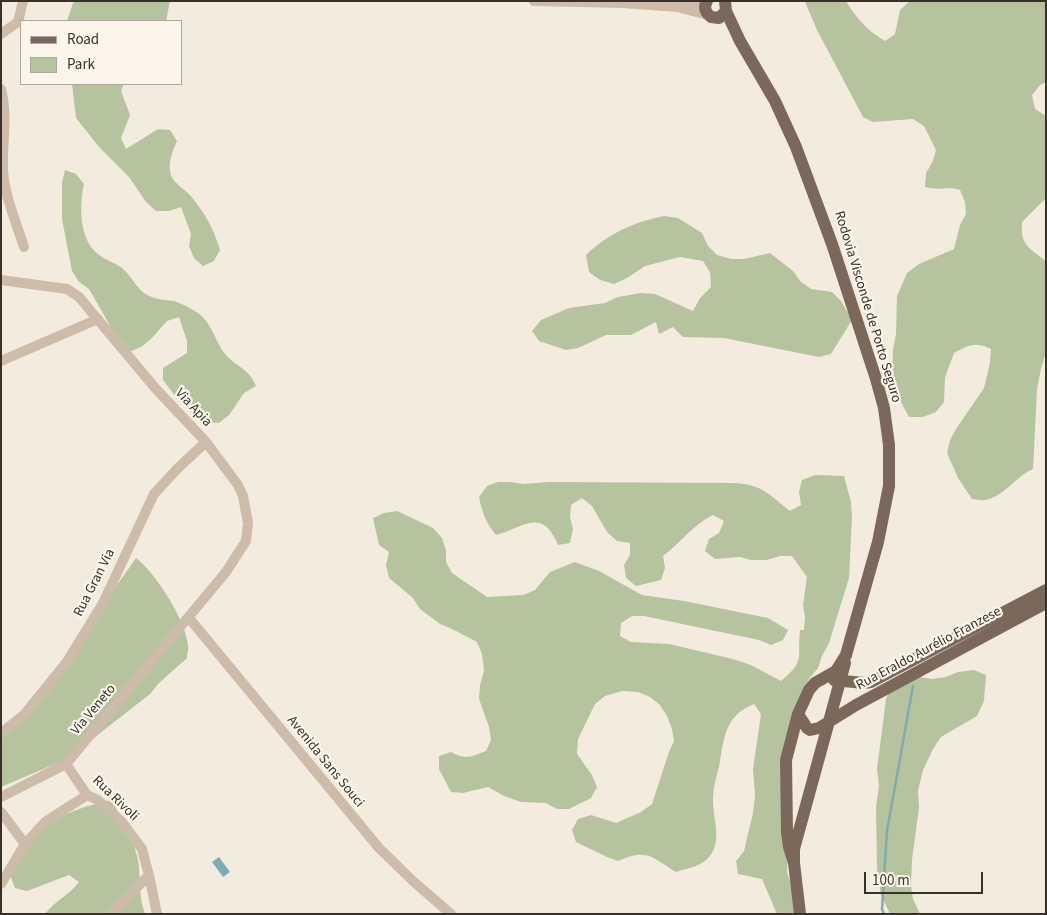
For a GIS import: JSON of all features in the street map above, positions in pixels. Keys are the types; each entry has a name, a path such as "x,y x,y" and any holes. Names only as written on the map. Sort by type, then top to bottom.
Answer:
{"main road":[{"path":"706,1 705,8 718,11"},
{"name":"Rodovia Visconde de Porto Seguro","path":"718,11 724,28 740,41 778,108 816,195 884,408 889,445 889,486 878,542 795,842 794,863 800,914"},
{"name":"Rua Eraldo Aurélio Franzese","path":"819,682 841,680 871,682 1046,590"},
{"name":"Rua Eraldo Aurélio Franzese","path":"827,724 856,705 1046,604"},
{"path":"845,661 848,673 858,682"},
{"name":"Rodovia Visconde de Porto Seguro","path":"794,863 787,832 786,760 798,714 809,690 836,671 845,661"},
{"path":"798,714 803,724 810,730 827,724 831,693 819,682"}],"street":[{"path":"1,34 18,22 23,1"},
{"path":"534,1 623,2 718,11"},
{"path":"677,7 706,1"},
{"path":"1,89 5,110 3,172 10,207 24,247"},
{"name":"Via Apia","path":"1,280 67,289 80,297 156,388 206,442 238,485 243,496 248,523 246,540 226,572 189,618"},
{"path":"1,361 98,319"},
{"name":"Rua Gran Via","path":"1,733 24,715 66,662 103,603 154,494 206,442"},
{"name":"Via Veneto","path":"1,797 66,764 189,618"},
{"name":"Avenida Sans Souci","path":"189,618 378,848 451,914"},
{"name":"Rua Rivoli","path":"66,764 87,795 98,800 122,822 142,849 157,914"},
{"path":"1,884 25,844 45,822 87,795"},
{"path":"1,812 25,844"},
{"path":"111,914 149,875"}],"green space":[{"path":"76,1 170,1 166,20 67,20 73,3"},
{"path":"846,1 863,24 885,41 895,34 900,10 910,1 1046,1 1046,82 1040,85 1032,95 1035,109 1046,116 1046,198 1022,222 1022,230 1024,241 1027,245 1046,261 1046,352 1037,389 1033,469 991,498 983,500 972,499 958,478 947,453 950,440 956,429 984,388 991,349 981,345 972,345 954,353 945,377 944,402 936,412 923,417 909,417 895,391 892,376 897,296 907,273 919,264 954,249 960,225 966,214 965,202 960,190 925,187 926,173 933,161 936,150 924,126 913,119 873,122 863,117 817,30 805,2"},
{"path":"72,85 124,85 121,91 130,115 121,138 126,149 158,129 170,130 177,141 170,160 171,175 195,201 212,228 220,250 214,261 203,266 194,258 189,246 191,234 181,207 169,211 156,211 146,202 129,177 100,148 76,118"},
{"path":"65,170 76,174 84,184 81,202 82,222 84,232 92,249 122,268 147,295 157,299 177,302 203,317 225,354 246,371 253,380 256,386 244,393 229,415 219,423 207,422 196,417 179,401 163,380 163,368 187,353 187,341 179,317 167,321 151,339 141,347 129,352 118,346 108,322 89,289 79,282 72,271 62,219 62,183"},
{"path":"664,216 678,218 702,233 708,246 717,255 731,259 744,259 770,253 793,271 800,281 811,289 832,292 841,301 852,320 831,354 819,357 724,338 683,337 673,327 659,334 656,322 631,335 606,335 578,348 566,350 539,341 532,331 541,320 569,308 605,303 618,297 641,293 655,294 693,311 700,298 711,287 710,272 703,261 680,257 645,266 614,284 600,280 589,272 586,255 604,240 632,225"},
{"path":"815,475 844,476 851,502 852,517 849,578 829,643 818,668 809,679 803,692 793,735 787,872 793,891 795,914 777,914 762,879 738,874 736,861 744,851 753,813 755,795 753,769 761,714 754,704 737,715 731,722 724,738 713,801 716,829 714,850 706,860 690,868 676,872 655,858 643,855 636,855 618,861 576,842 572,830 578,819 591,815 616,823 641,812 652,804 674,741 667,716 660,705 650,697 638,692 622,691 605,696 595,704 578,739 577,754 592,775 597,787 591,798 569,809 557,809 546,803 521,802 504,796 488,787 463,793 451,792 439,769 439,756 451,752 464,757 472,756 486,751 491,740 489,727 479,699 484,671 482,654 477,642 440,624 420,609 413,598 389,578 386,565 389,552 379,545 373,518 384,513 397,511 433,528 442,538 446,550 446,562 452,573 487,597 523,595 535,590 550,572 575,562 599,571 642,595 684,601 768,618 788,630 783,640 771,645 759,640 644,616 632,616 621,623 620,636 631,642 669,644 733,659 751,665 781,681 794,668 799,659 800,630 804,630 805,617 803,605 807,577 792,556 780,556 767,560 751,560 740,557 715,559 705,551 709,539 719,533 724,521 713,515 700,523 663,556 665,568 661,580 636,586 626,578 624,565 630,555 630,543 617,541 607,532 592,506 582,498 571,505 570,517 573,529 570,543 558,545 546,526 539,523 524,525 496,535 485,517 479,497 487,486 498,482 523,484 549,482 734,483 752,486 765,491 790,511 801,505 799,492 802,480"},
{"path":"136,558 152,574 176,611 186,636 187,658 159,683 150,694 67,759 1,787 1,735 22,715"},
{"path":"974,670 986,675 984,701 977,716 941,737 923,770 918,791 919,808 912,860 911,886 913,899 920,914 890,914 881,895 877,870 876,807 879,786 877,769 886,699 892,683 919,677 932,679 946,677 958,672"},
{"path":"112,800 136,852 141,901 145,914 45,914 79,882 69,875 27,891 15,888 10,875 21,856 42,829 53,821 78,810"}],"water":[{"path":"219,857 230,872 223,877 212,862"}],"waterway":[{"path":"884,914 882,909 887,831 913,686"}]}
